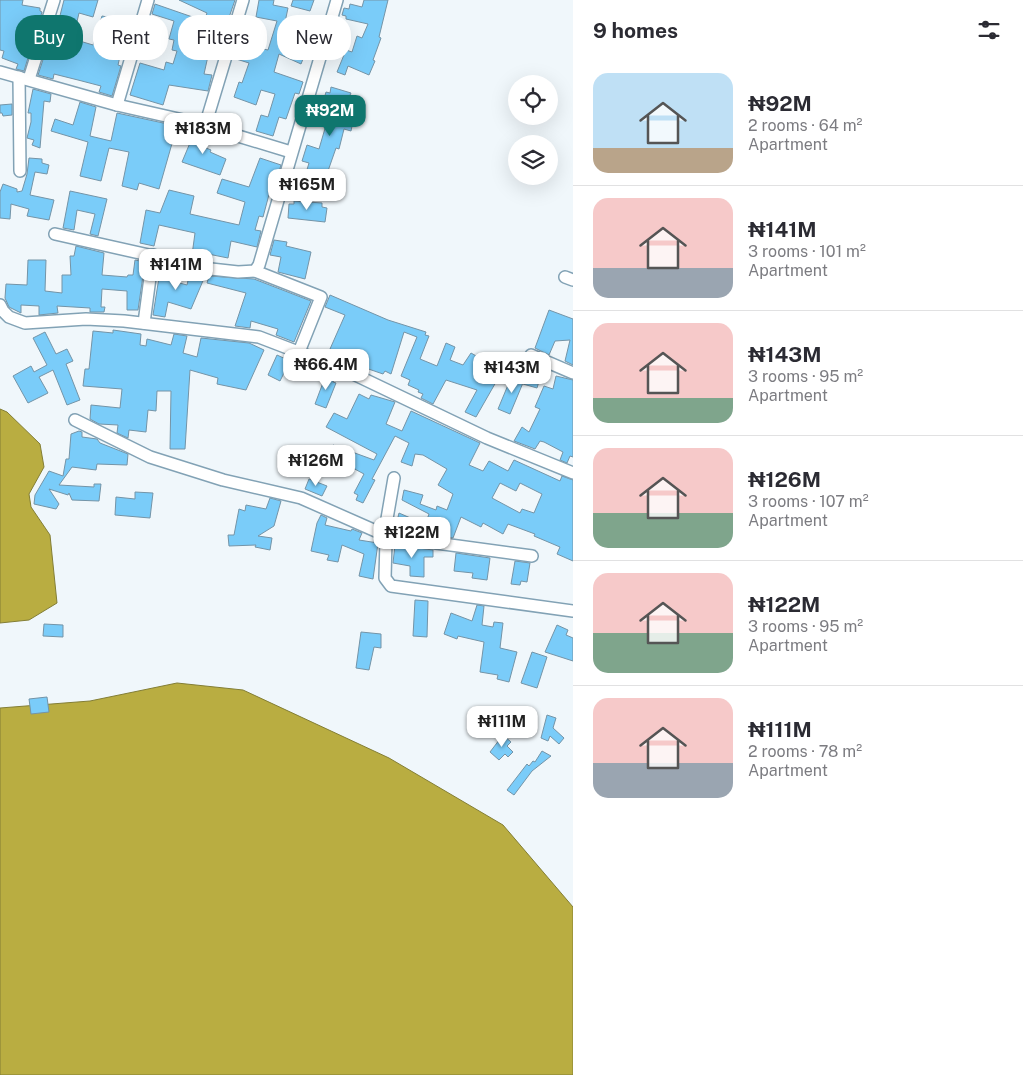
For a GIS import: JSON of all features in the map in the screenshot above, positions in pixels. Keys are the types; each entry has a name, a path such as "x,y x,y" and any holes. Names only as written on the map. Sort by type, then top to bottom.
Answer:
{"street":[{"path":"20,171 24,78 54,0"},
{"path":"117,105 148,0"},
{"path":"204,126 243,0"},
{"path":"255,271 259,265 337,0"},
{"path":"0,72 117,105 204,126 291,152"},
{"path":"55,234 211,269 238,272 255,271 321,297 299,352"},
{"path":"144,323 153,255"},
{"path":"0,305 3,312 9,317 26,323 86,319 144,323 259,337 345,370 487,438 573,473"},
{"path":"531,355 573,373"},
{"path":"75,420 150,457 222,480 302,498 384,536 532,556"},
{"path":"394,478 384,536 385,578 391,586 573,611"}],"shaded area":[{"path":"0,409 7,412 40,444 44,467 29,494 31,507 50,535 57,603 29,620 0,623"},
{"path":"177,683 243,690 389,758 503,825 573,907 573,1075 0,1075 0,708 90,701"}],"building":[{"path":"0,0 23,0 22,5 40,8 41,15 15,15 15,60 27,60 24,71 16,69 18,64 2,58 4,51 0,50"},
{"path":"64,0 98,0 93,17 79,13 79,15 60,15"},
{"path":"179,0 235,0 230,15 206,15 207,13"},
{"path":"259,0 274,0 273,5 288,8 287,15 277,15 277,21 267,19 267,15 256,15"},
{"path":"293,0 314,0 310,11 291,6"},
{"path":"364,0 388,0 379,37 381,38 369,75 348,66 345,75 337,72 342,60 351,60 351,52 357,36 362,38 368,24 351,20 351,15 342,15 344,8 349,9 350,4 362,7"},
{"path":"155,4 187,15 178,15 178,60 207,60 204,74 212,75 208,91 169,85 163,105 130,95 140,63 164,70 166,62 173,64 177,51 172,50 174,40 169,39 174,21 168,19 168,15 152,14"},
{"path":"277,21 277,60 274,72 303,82 299,94 295,93 286,119 279,117 273,136 256,131 261,115 268,117 275,94 261,90 256,105 234,97 239,82 242,83 249,63 239,60 267,60 268,50"},
{"path":"83,42 93,45 93,60 119,60 118,65 121,66 112,96 99,92 101,86 54,74 53,79 38,75 43,60 83,60"},
{"path":"292,60 303,60 301,64"},
{"path":"331,87 360,98 360,106 358,113 355,112 351,131 344,129 339,149 336,148 321,191 302,186 309,163 302,161 307,145 319,149 326,125 321,123 323,117 327,118 331,101 324,99 326,92 330,93"},
{"path":"33,89 51,94 50,102 44,101 40,148 32,145 34,140 27,138 31,122 31,113 28,113"},
{"path":"80,102 96,107 90,136 111,141 117,113 177,126 159,189 139,183 137,190 122,186 129,152 109,148 101,181 80,176 88,142 51,131 55,119 73,125"},
{"path":"12,104 12,115 3,116 0,113 0,105"},
{"path":"195,131 210,137 206,148 211,150 210,152 226,159 220,175 182,162"},
{"path":"29,158 42,159 42,163 49,165 47,174 35,172 30,195 54,200 49,220 27,216 29,209 11,204 10,219 0,218 0,192 3,184 17,189 17,192 22,191"},
{"path":"260,158 281,165 274,188 271,187 263,217 259,216 255,230 261,231 257,247 231,241 228,258 208,254 207,258 192,255 195,233 159,225 154,246 140,243 146,210 160,213 169,190 194,196 190,214 239,225 245,202 217,193 222,179 249,187"},
{"path":"70,191 107,199 98,236 90,234 95,214 77,210 74,230 63,228"},
{"path":"294,201 322,203 322,207 327,208 325,222 288,218 289,204 294,204"},
{"path":"274,240 287,242 286,246 311,252 305,279 278,272 281,257 270,255"},
{"path":"76,246 104,253 102,275 127,277 128,275 133,275 135,260 145,262 138,310 127,310 127,291 102,289 101,307 105,307 104,312 90,312 90,308 57,306 58,313 39,315 39,306 21,305 21,313 9,307 5,298 6,284 27,285 28,260 46,260 45,291 62,293 62,275 71,275 70,256 74,256"},
{"path":"161,265 174,268 172,281 187,285 190,272 205,276 191,309 168,302 165,317 153,315"},
{"path":"209,276 254,279 311,301 294,342 276,335 278,329 251,321 250,328 235,326 246,293 207,283"},
{"path":"330,295 388,320 426,332 425,335 429,336 420,359 437,366 446,343 455,347 450,360 463,365 471,353 492,365 493,363 504,368 476,417 465,412 477,390 446,380 433,404 421,398 423,394 408,385 410,380 401,376 417,337 404,332 391,374 385,371 383,374 354,364 355,361 330,349 345,315 325,307"},
{"path":"549,310 573,319 573,365 565,361 570,340 555,341 549,355 535,348"},
{"path":"113,330 141,334 140,345 146,346 147,339 171,345 174,334 187,336 183,353 197,357 201,338 249,343 264,350 246,390 217,384 218,378 190,370 185,449 170,449 171,391 157,391 156,411 148,410 146,432 129,430 128,438 117,433 118,425 99,424 90,419 91,405 120,408 122,389 83,386 85,369 89,369 93,331 113,333"},
{"path":"45,332 56,354 67,349 73,361 66,364 80,400 67,405 53,370 39,377 48,393 28,403 13,376 31,366 34,372 47,365 33,338"},
{"path":"277,355 290,361 280,381 268,375"},
{"path":"529,362 543,368 537,388 523,384"},
{"path":"327,372 335,375 333,382 336,383 326,408 315,404"},
{"path":"513,373 525,378 510,414 498,409"},
{"path":"556,376 573,380 573,457 570,456 567,463 560,460 563,452 544,442 540,441 535,449 514,441 522,427 529,432 540,409 535,407 544,386 553,389"},
{"path":"359,394 369,399 371,395 395,402 386,424 402,431 411,411 480,443 469,465 483,471 489,461 508,471 514,460 560,481 562,476 573,480 573,561 557,554 560,547 534,536 535,534 508,524 503,534 483,523 481,527 461,517 453,538 438,536 439,528 426,522 429,514 402,500 404,490 423,495 420,504 436,510 437,506 447,510 453,494 438,485 447,469 423,455 415,454 412,466 401,462 409,443 395,436 372,479 375,480 363,503 356,500 358,495 354,493 364,474 351,467 353,465 329,456 333,445 374,460 377,454 326,427 334,413 347,419","holes":["500,483 516,491 520,483 542,494 534,513 522,509 520,513 492,498"]},
{"path":"79,431 82,432 82,437 97,439 100,443 128,454 127,465 97,464 96,470 72,467 59,485 94,487 94,484 101,484 99,501 72,500 69,493 68,495 49,489 59,504 56,509 34,504 35,495 49,471 63,476 66,459 69,459 71,434"},
{"path":"309,479 327,486 322,496 305,489"},
{"path":"135,492 153,493 150,518 115,515 116,497 135,499"},
{"path":"270,498 281,501 274,526 258,536 272,538 270,550 255,547 256,545 229,546 228,535 234,535 239,509 245,511 246,505 266,509"},
{"path":"399,513 415,520 413,529 396,525"},
{"path":"321,515 327,518 325,525 351,531 352,529 362,533 359,540 378,543 373,579 359,576 364,554 342,545 338,562 327,560 329,555 311,551 317,523"},
{"path":"395,545 433,550 433,557 424,557 424,577 410,576 410,566 393,563"},
{"path":"456,553 490,558 487,580 472,578 473,573 454,571"},
{"path":"515,561 530,563 527,582 521,581 520,585 511,584"},
{"path":"415,600 428,601 427,637 413,636"},
{"path":"477,605 484,606 482,625 493,627 494,622 503,623 500,648 517,652 509,682 497,679 498,675 480,672 484,642 458,636 457,639 444,634 451,613 472,621"},
{"path":"44,624 63,625 63,637 43,636"},
{"path":"557,625 568,630 566,635 573,638 573,661 545,652"},
{"path":"361,632 381,634 381,648 374,647 369,670 356,668"},
{"path":"532,652 547,657 537,688 521,683"},
{"path":"47,697 49,712 31,714 29,699"},
{"path":"547,715 556,718 553,728 564,738 559,744 550,736 548,741 541,738"},
{"path":"503,735 511,742 507,746 513,752 508,757 505,754 499,760 490,752"},
{"path":"542,751 551,756 532,771 514,795 507,790 527,764 529,766 533,761 535,762"}]}
